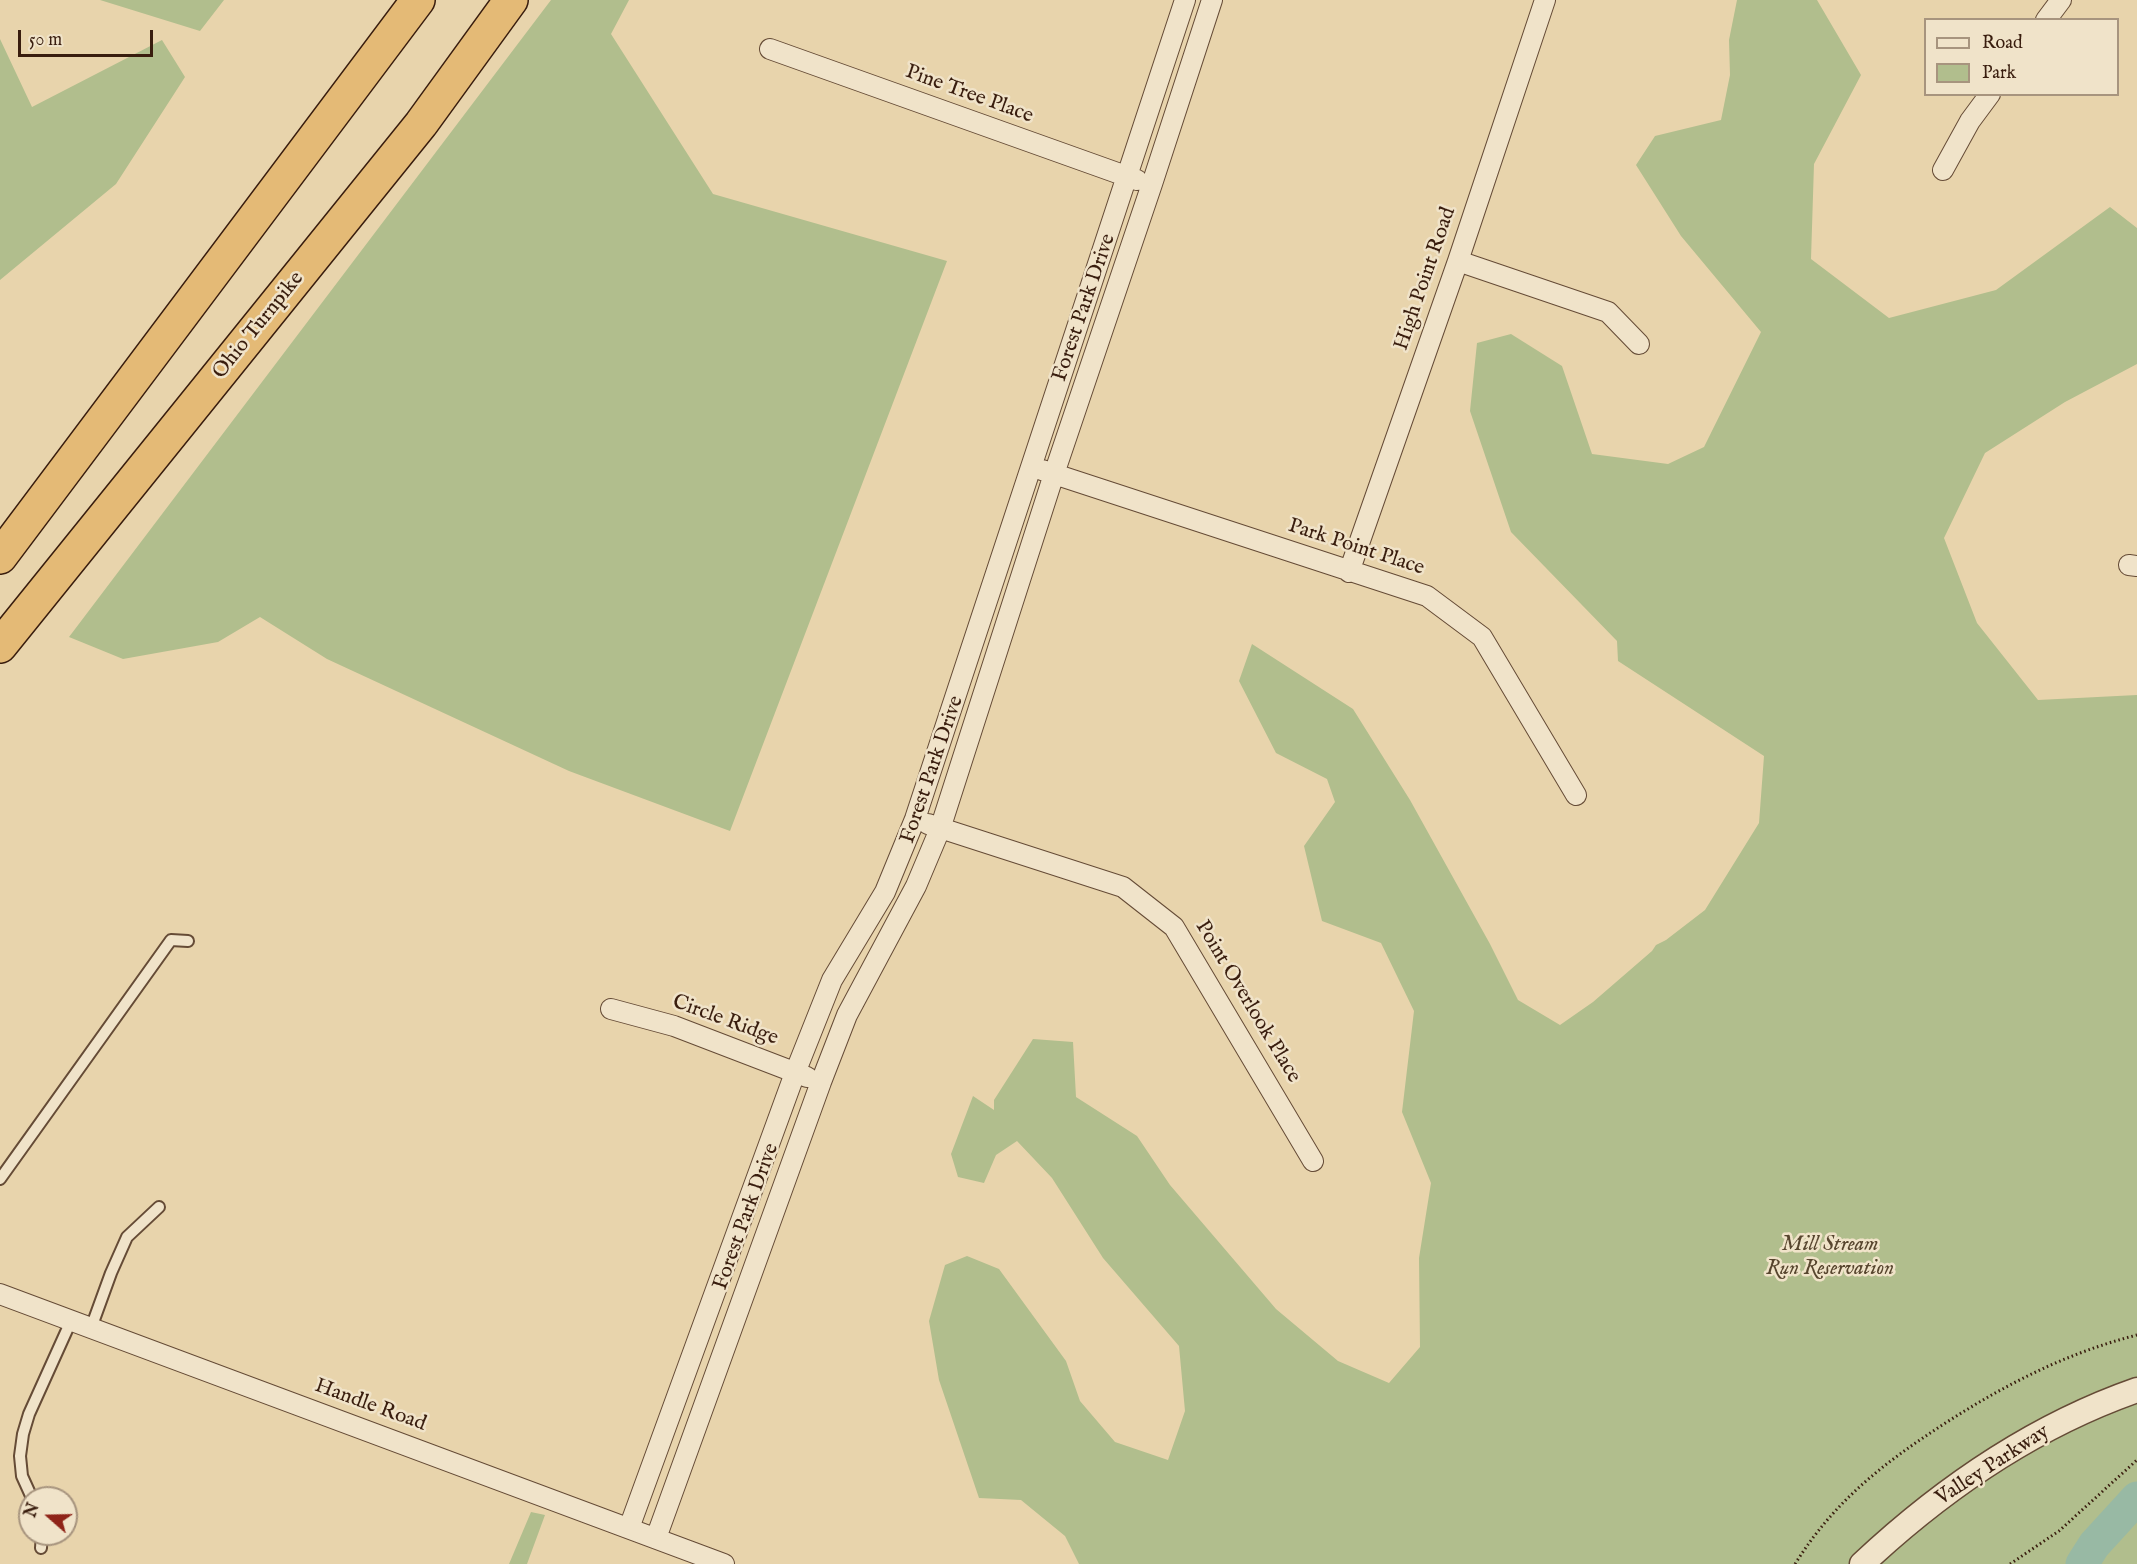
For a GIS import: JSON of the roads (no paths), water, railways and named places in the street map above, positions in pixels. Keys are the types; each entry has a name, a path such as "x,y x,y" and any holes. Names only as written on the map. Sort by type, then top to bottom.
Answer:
{"highway":[{"path":"0,557 418,0"},
{"name":"Ohio Turnpike","path":"0,646 421,124 511,0"}],"street":[{"name":"Forest Park Drive","path":"629,1528 795,1073 832,980 885,892 915,819 1185,0"},
{"name":"Forest Park Drive","path":"656,1538 847,1015 916,886 940,829 1054,474 1212,0"},
{"name":"High Point Road","path":"1349,572 1458,261 1545,0"},
{"path":"2048,18 2061,0"},
{"name":"Pine Tree Place","path":"770,49 1126,177 1152,184"},
{"path":"1943,170 1970,121 1989,96"},
{"path":"1458,261 1608,312 1640,344"},
{"name":"Park Point Place","path":"1031,466 1427,596 1482,637 1576,795"},
{"name":"Point Overlook Place","path":"915,819 1123,887 1174,927 1313,1161"},
{"name":"Circle Ridge","path":"611,1009 674,1026 821,1082"},
{"name":"Handle Road","path":"0,1294 724,1564"},
{"name":"Valley Parkway","path":"1862,1564 1903,1526 1982,1468 2055,1426 2116,1397 2137,1390"}],"lane":[{"path":"0,1179 171,940 188,941"},
{"path":"91,1328 111,1272 127,1237 159,1207"},
{"path":"27,1486 22,1476 20,1456 23,1434 29,1414 71,1321"}],"waterway":[{"path":"2082,1564 2094,1545 2137,1498"}],"park label":[{"name":"Mill Stream Run Reservation","path":"1830,1258"}]}
